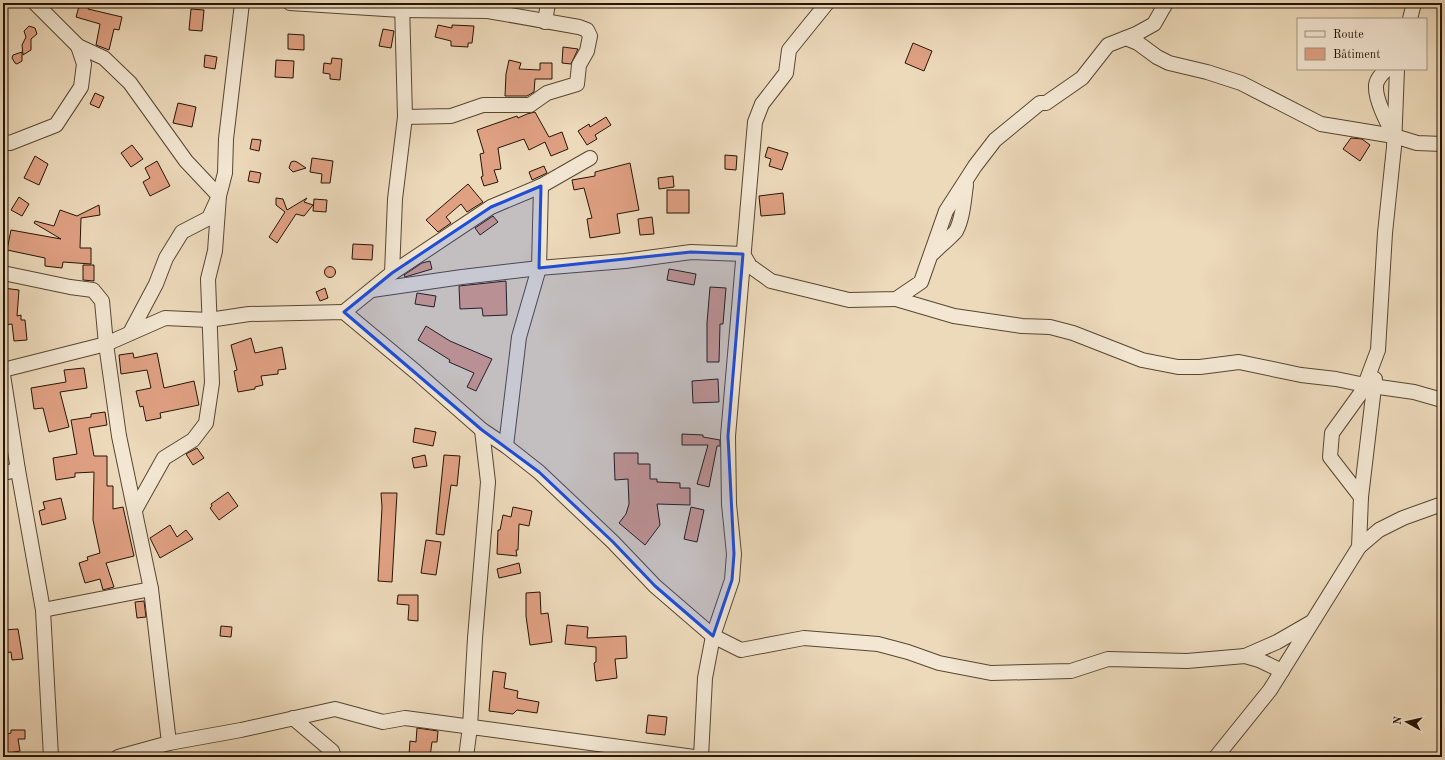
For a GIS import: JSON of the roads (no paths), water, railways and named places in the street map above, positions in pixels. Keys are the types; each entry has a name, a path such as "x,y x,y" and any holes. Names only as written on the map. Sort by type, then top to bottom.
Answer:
{"street":[{"path":"130,333 156,284 166,258 182,232 209,218 218,196 225,173 226,139 242,3"},
{"path":"290,3 488,11 579,27 586,30 590,36 586,51 579,65 577,84 548,93 530,105 483,105 451,116 405,117"},
{"path":"544,22 548,3"},
{"path":"701,757 705,678 713,636 732,580 733,560 729,504 728,436 755,122 762,104 786,73 789,50 827,3"},
{"path":"896,299 921,282 946,212 967,178 995,140 1040,103 1046,103 1082,78 1108,45 1154,24 1166,3"},
{"path":"1410,18 1414,3"},
{"path":"38,4 78,46 104,58 130,83 186,161 218,196 215,251 208,279 212,384 206,423 193,440 164,458 135,510"},
{"path":"392,273 395,199 405,117 401,7"},
{"path":"1126,38 1138,43 1157,58 1169,63 1207,72 1241,84 1321,124 1394,136 1417,143 1442,144"},
{"path":"3,142 10,143 56,125 81,87 84,64 78,46"},
{"path":"1385,70 1379,77 1376,88 1384,114 1394,136"},
{"path":"1359,547 1369,386 1378,350 1385,233 1394,136 1397,70"},
{"path":"3,370 106,344 165,318 209,320 249,314 344,312 392,273 491,207 541,186 590,158"},
{"path":"506,446 519,337 539,268 541,186"},
{"path":"372,290 539,268 625,261 691,252 743,254"},
{"path":"743,254 750,266 771,282 849,300 896,299 954,316 1022,326 1050,327 1073,333 1142,360 1178,367 1200,367 1239,362 1265,369 1414,392 1442,400"},
{"path":"3,273 70,287 93,290 102,301 106,344 119,436 151,589 169,743"},
{"path":"344,312 482,430 506,446 539,472 613,542 655,586 713,636 741,650 804,638 878,644 908,652 939,663 991,673 1071,671 1108,659 1187,661 1245,656 1276,642 1312,622"},
{"path":"3,375 43,610 51,757"},
{"path":"1361,497 1330,457 1332,433 1363,390 1369,386"},
{"path":"466,757 470,727 475,638 488,482 482,430"},
{"path":"3,473 18,470"},
{"path":"1216,757 1270,690 1359,547 1379,530 1403,518 1442,504"},
{"path":"43,610 151,589"},
{"path":"1245,656 1259,660 1282,671"},
{"path":"118,757 169,743 241,730 335,709 383,722 405,718 694,757"},
{"path":"293,718 332,751 334,757"}]}
